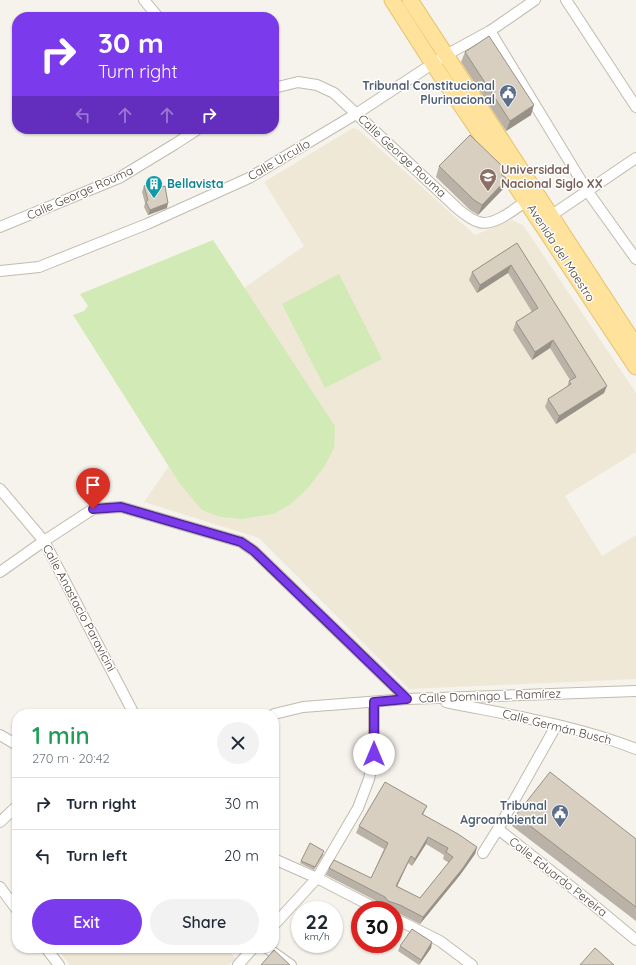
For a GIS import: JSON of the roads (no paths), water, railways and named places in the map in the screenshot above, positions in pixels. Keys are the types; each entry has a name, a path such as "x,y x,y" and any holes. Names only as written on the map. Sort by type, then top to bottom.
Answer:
{"main road":[{"name":"Avenida del Maestro","path":"392,0 432,64 526,201 546,220 636,346"},
{"name":"Avenida del Maestro","path":"410,0 446,54 636,367"}],"street":[{"path":"144,0 154,12"},
{"name":"Calle Urcullo","path":"0,271 39,267 147,224 249,178 356,114 446,54 490,31 535,0"},
{"path":"566,0 636,107"},
{"path":"490,31 588,192 636,259"},
{"name":"Calle George Rouma","path":"279,87 298,82 317,84 334,93 470,218 480,223 488,223 498,219 526,201"},
{"name":"Calle George Rouma","path":"0,227 60,204 120,178 190,134"},
{"path":"546,220 636,158"},
{"name":"Calle Anastacio Paravicini","path":"0,490 44,541 131,709"},
{"path":"0,572 93,509 121,507 241,542 254,551 407,699"},
{"name":"Calle Domingo L. Ramírez","path":"279,713 303,707 407,699 636,691"},
{"name":"Calle Germán Busch","path":"430,698 610,739 636,749"},
{"path":"279,920 317,878 358,808 369,779 374,754 374,702"},
{"name":"Calle Eduardo Pereira","path":"556,726 498,829 584,896 636,940"},
{"path":"0,735 12,742"},
{"path":"610,739 636,757"},
{"path":"0,822 12,811"},
{"path":"483,853 498,829"},
{"path":"279,861 317,878 362,901"},
{"path":"0,887 12,903"},
{"path":"403,922 440,941 472,965"},
{"path":"50,953 59,965"},
{"path":"238,965 249,953"},
{"path":"273,953 291,965"}],"place":[{"name":"Tribunal Constitucional Plurinacional","path":"508,108"},
{"name":"Universidad Nacional Siglo XX","path":"488,192"},
{"name":"Bellavista","path":"154,199"},
{"name":"Tribunal Agroambiental","path":"560,828"}]}
